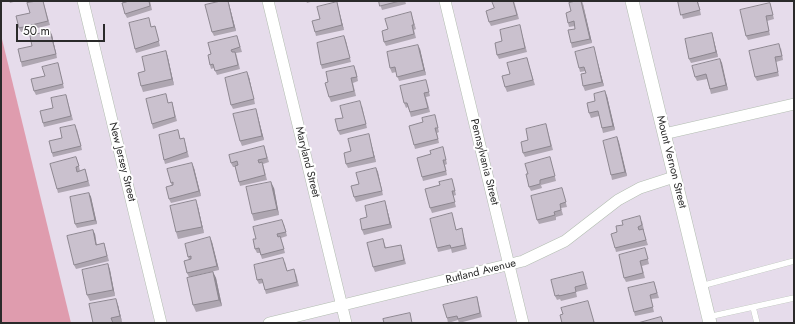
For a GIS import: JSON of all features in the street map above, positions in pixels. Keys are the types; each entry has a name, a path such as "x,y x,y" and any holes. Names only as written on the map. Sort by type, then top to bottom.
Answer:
{"street":[{"name":"New Jersey Street","path":"83,1 161,323"},
{"name":"Maryland Street","path":"268,1 346,323"},
{"name":"Pennsylvania Street","path":"445,1 523,323"},
{"name":"Mount Vernon Street","path":"632,1 709,320"},
{"path":"664,134 794,104"},
{"name":"Rutland Avenue","path":"269,323 509,265 538,255 565,241 618,200 640,188 674,178"}],"lane":[{"path":"700,286 794,261"},
{"path":"709,320 753,307 794,298"},
{"path":"753,307 756,323"}],"shaded area":[{"path":"1,35 71,323 1,323"}],"building":[{"path":"43,1 48,21 19,28 16,16 30,13 27,3"},
{"path":"125,1 149,1 150,6 125,14 122,3 126,2"},
{"path":"228,1 234,27 212,32 205,5"},
{"path":"379,1 400,1 380,6"},
{"path":"492,1 513,1 517,15 489,22 486,11 494,8"},
{"path":"581,1 590,39 571,43 568,30 575,29 574,21 568,23 566,13 571,11 569,3"},
{"path":"678,1 697,1 700,10 681,15"},
{"path":"337,2 342,25 315,32 312,21 320,19 317,7"},
{"path":"770,3 773,15 766,16 769,31 746,36 740,10"},
{"path":"411,12 414,25 412,25 414,34 384,42 382,31 388,29 385,19"},
{"path":"149,18 151,27 155,26 159,41 135,49 129,23"},
{"path":"520,25 525,48 497,55 495,43 502,41 500,30"},
{"path":"50,31 56,54 21,62 18,49 32,46 30,36"},
{"path":"712,33 716,52 689,59 685,39"},
{"path":"237,36 240,47 231,50 232,52 235,52 238,65 215,71 213,64 210,65 208,55 211,54 208,43"},
{"path":"344,36 350,58 321,65 317,43"},
{"path":"779,44 782,56 775,57 778,72 755,77 749,51"},
{"path":"418,45 424,70 397,77 395,67 390,68 387,52"},
{"path":"594,47 602,82 583,86 581,74 586,73 584,67 579,68 575,52"},
{"path":"166,51 172,79 141,86 138,73 145,71 142,57"},
{"path":"527,58 533,80 505,87 502,76 510,74 507,63"},
{"path":"720,59 726,85 710,89 706,74 695,77 692,66"},
{"path":"58,63 63,84 34,91 31,79 45,76 42,67"},
{"path":"354,66 357,77 351,78 354,91 329,97 325,83 328,82 326,72"},
{"path":"247,72 254,99 231,105 225,78"},
{"path":"426,80 429,92 424,93 428,108 410,112 407,103 404,103 400,86"},
{"path":"605,91 613,126 602,128 598,111 589,113 587,103 595,101 594,94"},
{"path":"166,94 168,103 172,102 175,117 152,124 146,99"},
{"path":"66,95 71,116 43,123 40,111 53,108 51,98"},
{"path":"360,101 366,124 338,131 335,119 343,118 340,106"},
{"path":"256,109 262,136 240,141 233,114"},
{"path":"435,115 438,128 435,128 438,139 414,145 409,126 423,122 422,118"},
{"path":"546,124 551,146 523,153 521,142 528,140 526,129"},
{"path":"75,125 81,146 52,153 49,141 62,138 60,128"},
{"path":"178,130 180,139 184,138 187,152 164,160 159,135"},
{"path":"369,134 374,157 346,164 344,153 351,151 348,139"},
{"path":"617,137 625,172 611,175 603,141"},
{"path":"264,146 267,158 258,160 259,163 262,162 265,175 239,182 235,166 238,165 237,161 231,163 229,155"},
{"path":"443,147 446,160 443,160 446,171 422,177 417,158 431,154 430,151"},
{"path":"76,157 79,166 76,167 77,172 85,169 88,181 57,189 50,164"},
{"path":"550,157 555,176 540,180 540,184 529,187 526,174 528,174 525,164"},
{"path":"192,163 199,191 169,199 166,187 173,185 173,182 171,183 167,169"},
{"path":"376,168 382,191 354,197 351,186 359,184 356,173"},
{"path":"452,179 455,191 452,191 455,202 430,208 425,189 440,185 439,182"},
{"path":"271,182 277,209 252,214 246,187"},
{"path":"562,188 566,202 560,204 561,210 554,212 555,215 537,220 531,196"},
{"path":"89,193 95,220 75,224 70,197"},
{"path":"196,200 202,227 176,232 170,206"},
{"path":"385,201 390,224 362,230 360,219 367,217 365,206"},
{"path":"452,213 456,230 462,228 465,245 451,248 450,245 437,248 430,219"},
{"path":"640,216 642,225 638,227 639,230 643,229 646,240 615,248 611,234 617,232 616,226 623,225 622,221"},
{"path":"282,220 286,232 277,234 278,237 280,236 284,249 261,255 259,248 255,249 253,239 256,239 253,227"},
{"path":"93,230 96,245 104,243 107,256 74,265 67,236"},
{"path":"210,237 217,266 187,273 184,261 191,259 191,256 188,257 185,244"},
{"path":"383,239 385,248 401,245 404,260 373,267 367,243"},
{"path":"645,248 648,259 640,261 643,273 624,278 619,255"},
{"path":"283,258 287,271 294,269 297,282 265,290 262,279 257,280 254,265"},
{"path":"108,264 113,290 87,295 82,270"},
{"path":"213,272 219,300 193,305 187,278"},
{"path":"583,272 586,284 575,287 576,292 555,296 551,280"},
{"path":"654,282 657,293 650,295 653,307 634,312 628,288"},
{"path":"477,297 480,313 458,319 457,316 447,318 443,305"},
{"path":"116,299 120,316 111,318 113,323 93,323 89,304"},
{"path":"588,301 594,322 562,323 560,315 563,314 561,308"},
{"path":"410,313 412,323 384,323 383,319"},
{"path":"661,317 663,323 638,323"}]}
